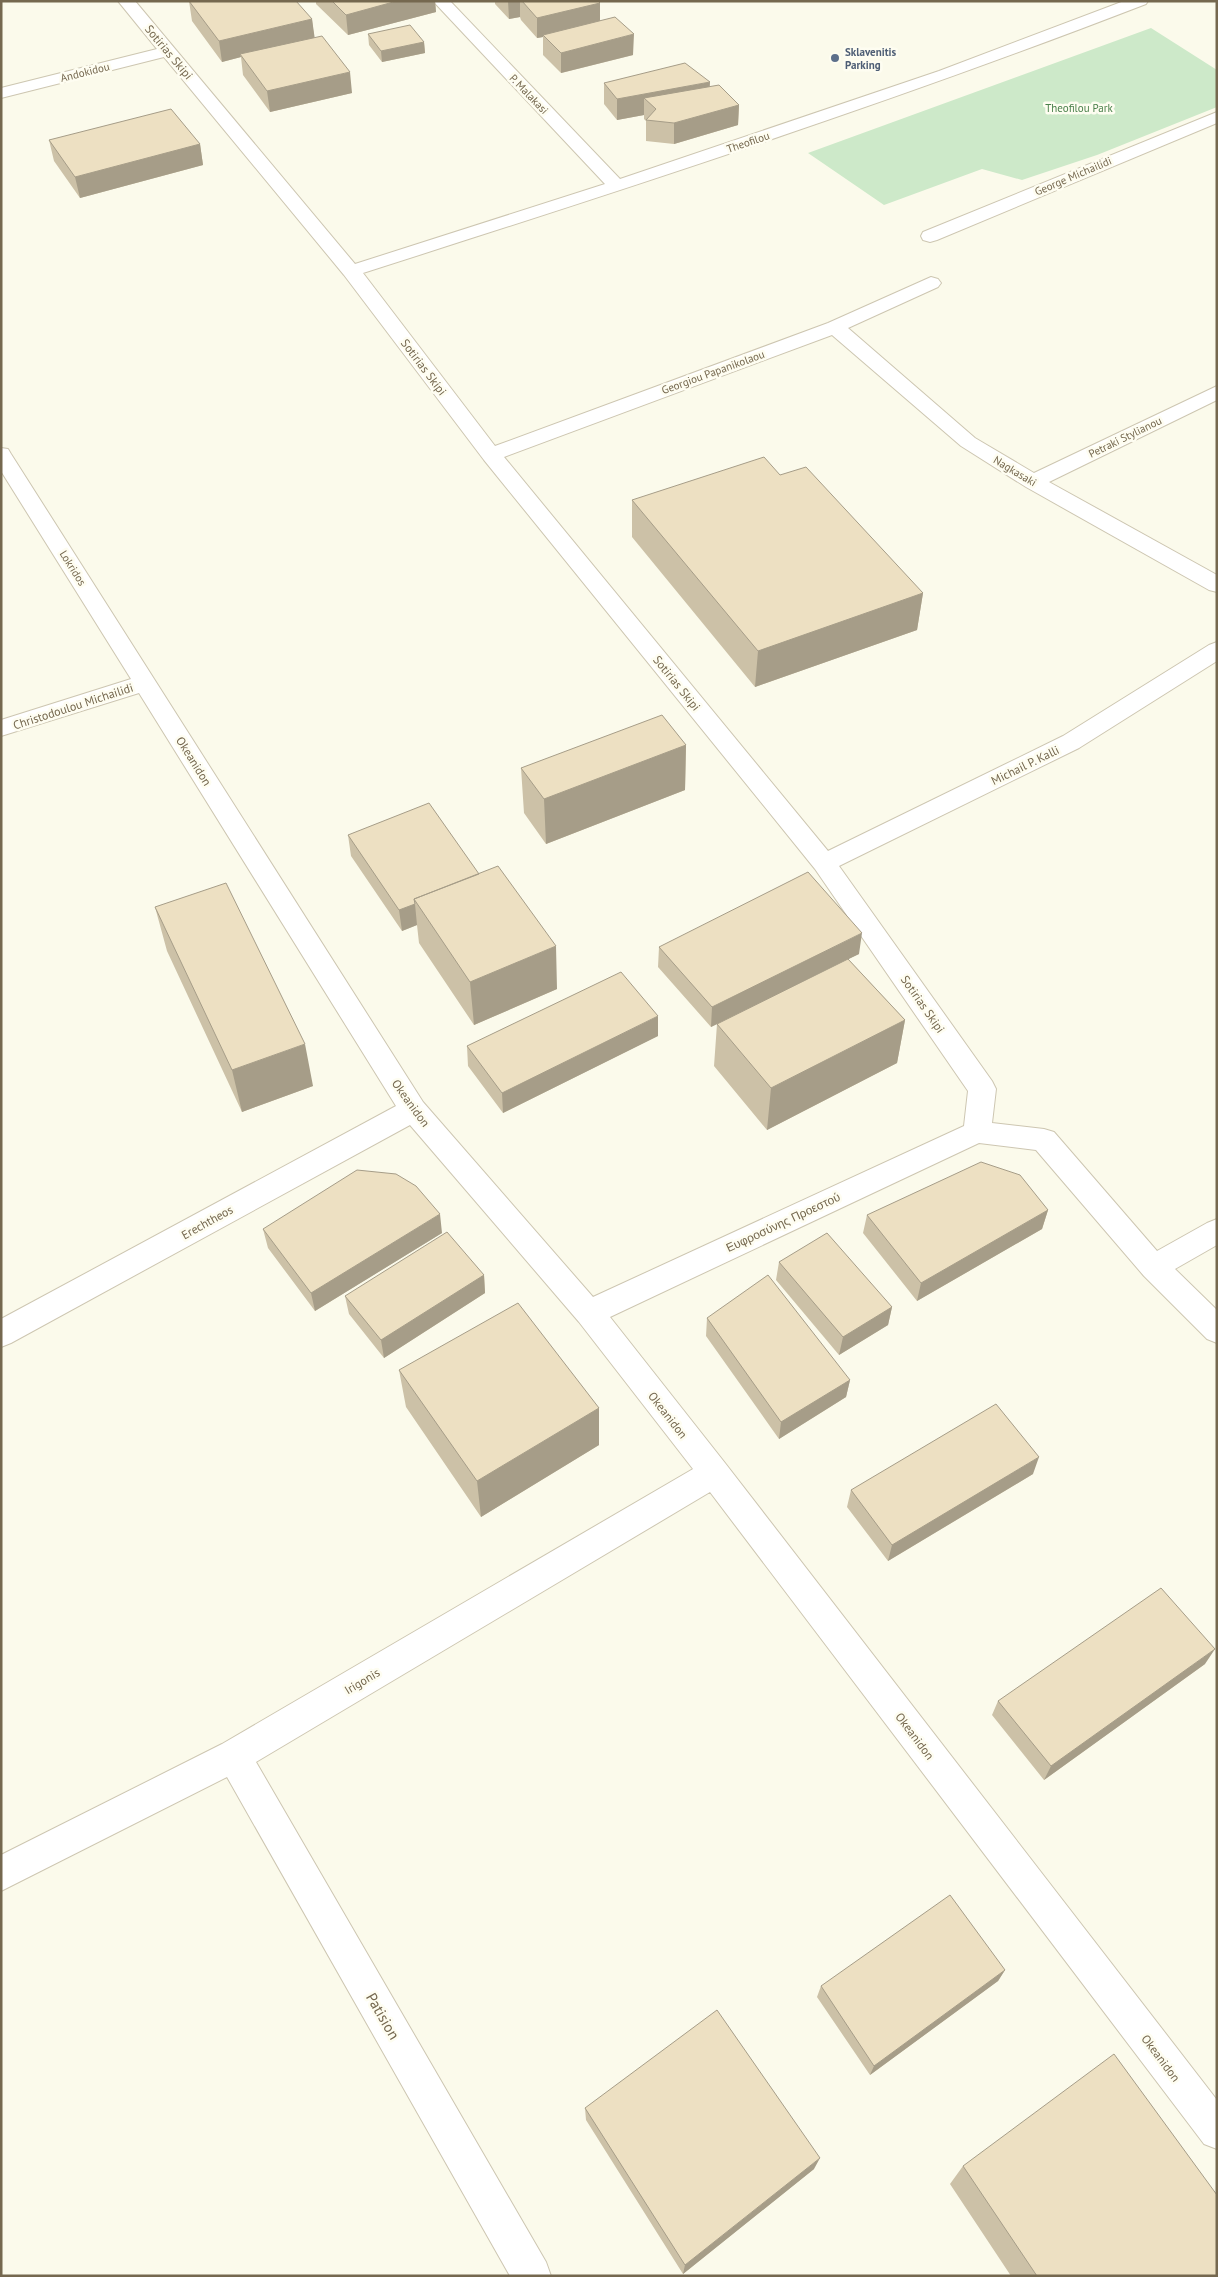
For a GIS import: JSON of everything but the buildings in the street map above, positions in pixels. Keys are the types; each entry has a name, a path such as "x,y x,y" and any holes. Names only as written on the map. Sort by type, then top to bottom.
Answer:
{"street":[{"name":"Sotirias Skipi","path":"126,1 351,271 491,455 824,863 982,1089 977,1132"},
{"name":"P. Malakasi","path":"441,1 617,186"},
{"name":"Theofilou","path":"351,271 617,186 949,74 1140,1"},
{"name":"Andokidou","path":"1,93 169,51"},
{"name":"George Michailidi","path":"930,236 1217,117"},
{"name":"Georgiou Papanikolaou","path":"491,455 835,327 931,283"},
{"name":"Nagkasaki","path":"835,327 968,442 1033,482 1217,585"},
{"name":"Petraki Stylianou","path":"1033,482 1217,392"},
{"name":"Lokridos","path":"1,454 145,683"},
{"name":"Michail P. Kalli","path":"824,863 1071,742 1217,650"},
{"name":"Christodoulou Michailidi","path":"1,728 145,683"},
{"name":"Okeanidon","path":"145,683 413,1110 589,1314 714,1473 1217,2131"},
{"name":"Erechtheos","path":"1,1334 413,1110"},
{"path":"977,1132 1044,1140 1154,1267 1217,1330"},
{"name":"Ευφροσύνης Προεστού","path":"589,1314 977,1132"},
{"path":"1154,1267 1217,1231"},
{"name":"Irigonis","path":"1,1874 234,1756 714,1473"},
{"name":"Patision","path":"234,1756 532,2276"}],"green space":[{"name":"Theofilou Park","path":"1151,28 1217,70 1217,107 1097,155 1022,180 982,169 884,205 808,153"}],"place":[{"name":"Sklavenitis Parking","path":"835,58"}]}
